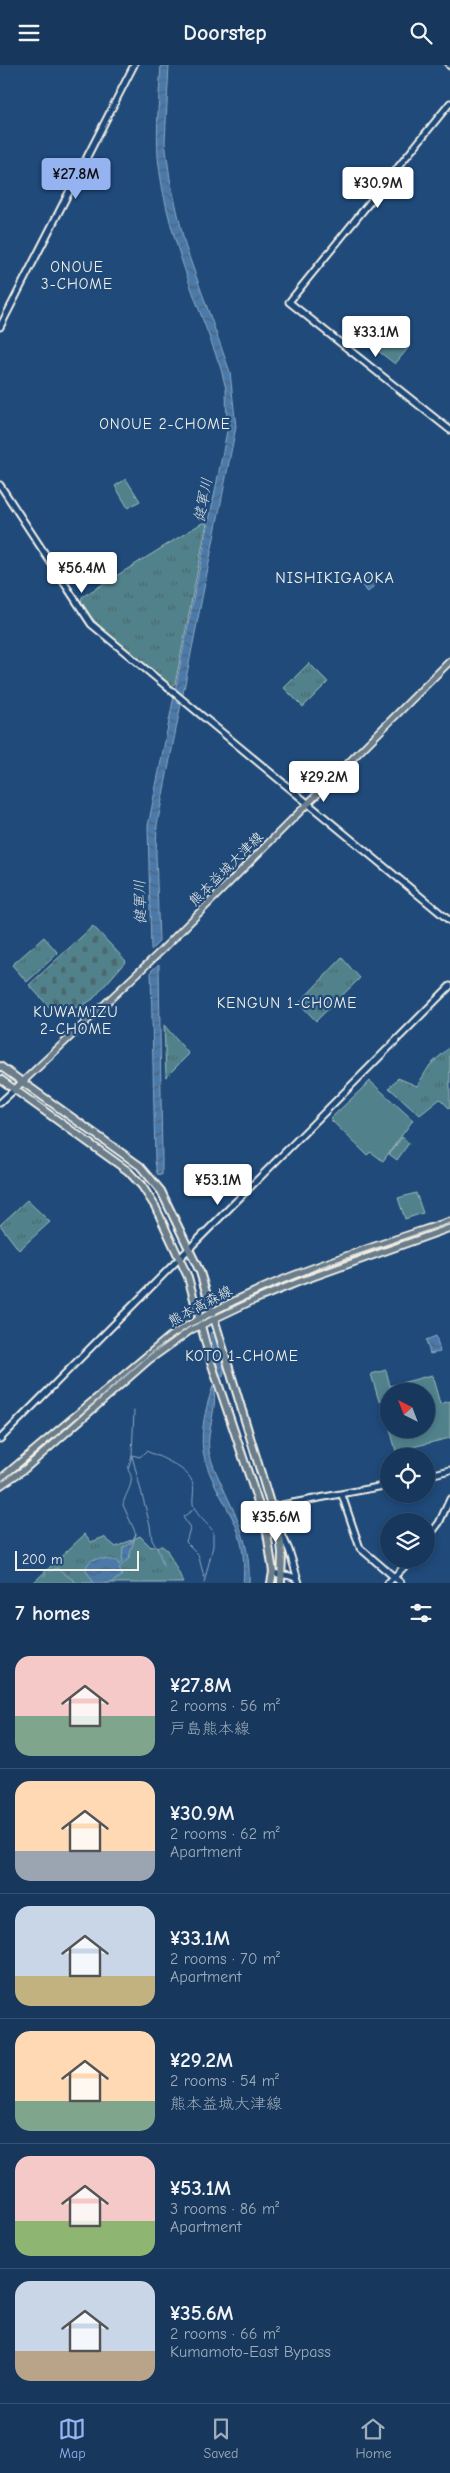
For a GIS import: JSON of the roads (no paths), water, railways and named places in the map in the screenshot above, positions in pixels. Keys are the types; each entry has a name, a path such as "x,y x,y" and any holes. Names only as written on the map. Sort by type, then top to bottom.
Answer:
{"highway":[{"path":"0,1065 147,1173 161,1191 190,1248 213,1314 235,1393 276,1523 282,1553 283,1575 281,1583"},
{"path":"0,1079 128,1171 155,1206 180,1259 200,1317 210,1359 266,1526 273,1572 271,1583"}],"main road":[{"name":"熊本益城大津線","path":"14,1090 161,951 310,804 450,661"},
{"name":"熊本高森線","path":"0,1486 25,1469 149,1360 202,1325 213,1314 325,1263 450,1221"},
{"name":"熊本高森線","path":"0,1479 162,1342 200,1317 213,1314 450,1228"}],"street":[{"path":"0,327 134,65"},
{"path":"450,103 289,302 450,431"},
{"path":"0,485 91,624 450,921"},
{"path":"0,1439 450,986"},
{"path":"0,1103 14,1090"},
{"path":"435,1474 450,1471"},
{"path":"271,1507 380,1487"},
{"path":"342,1495 360,1547 400,1583"},
{"path":"435,1528 450,1499"},
{"path":"276,1523 299,1583"},
{"path":"388,1583 402,1568"},
{"path":"273,1572 295,1577 299,1583"}],"water":[{"path":"161,65 169,65 165,142 170,179 185,245 230,372 236,427 157,825 159,942 151,950 148,826 227,431 226,389 221,369 183,265 167,211 162,184 157,134"},
{"path":"373,573 380,581 368,592 361,585"},
{"path":"159,964 162,1175 157,1174 155,1161 151,971"},
{"path":"215,1331 224,1369 223,1377 219,1373 210,1333"},
{"path":"436,1336 440,1352 430,1354 426,1340"},
{"path":"213,1386 214,1410 209,1435 209,1451 214,1468 244,1537 249,1583 243,1583 243,1554 238,1533 232,1516 209,1471 203,1451 204,1418"},
{"path":"136,1533 129,1558 119,1568 122,1576 110,1583 94,1583 86,1571 87,1565 93,1560 103,1559 117,1561 119,1565 122,1562 123,1547 130,1544"}],"waterway":[{"path":"134,1411 132,1455 128,1470 131,1483 123,1505 136,1534"},
{"path":"132,1455 140,1457 146,1451 159,1456 180,1468 190,1478 193,1484 194,1507 200,1517 213,1531 213,1546 204,1583"},
{"path":"132,1456 150,1525 152,1540 159,1552 163,1566"},
{"path":"194,1509 183,1517 190,1528 186,1542 198,1554 204,1577"},
{"path":"50,1571 57,1568 77,1583"}],"tram line":[{"path":"0,1482 155,1350 189,1327 323,1266 450,1223"}],"district":[{"name":"ONOUE 3-CHOME","path":"77,276"},
{"name":"ONOUE 2-CHOME","path":"165,424"},
{"name":"NISHIKIGAOKA","path":"335,578"},
{"name":"KENGUN 1-CHOME","path":"287,1003"},
{"name":"KUWAMIZU 2-CHOME","path":"76,1020"},
{"name":"KOTO 1-CHOME","path":"242,1356"}],"water label":[{"name":"健軍川","path":"203,500"},
{"name":"健軍川","path":"140,902"}]}
